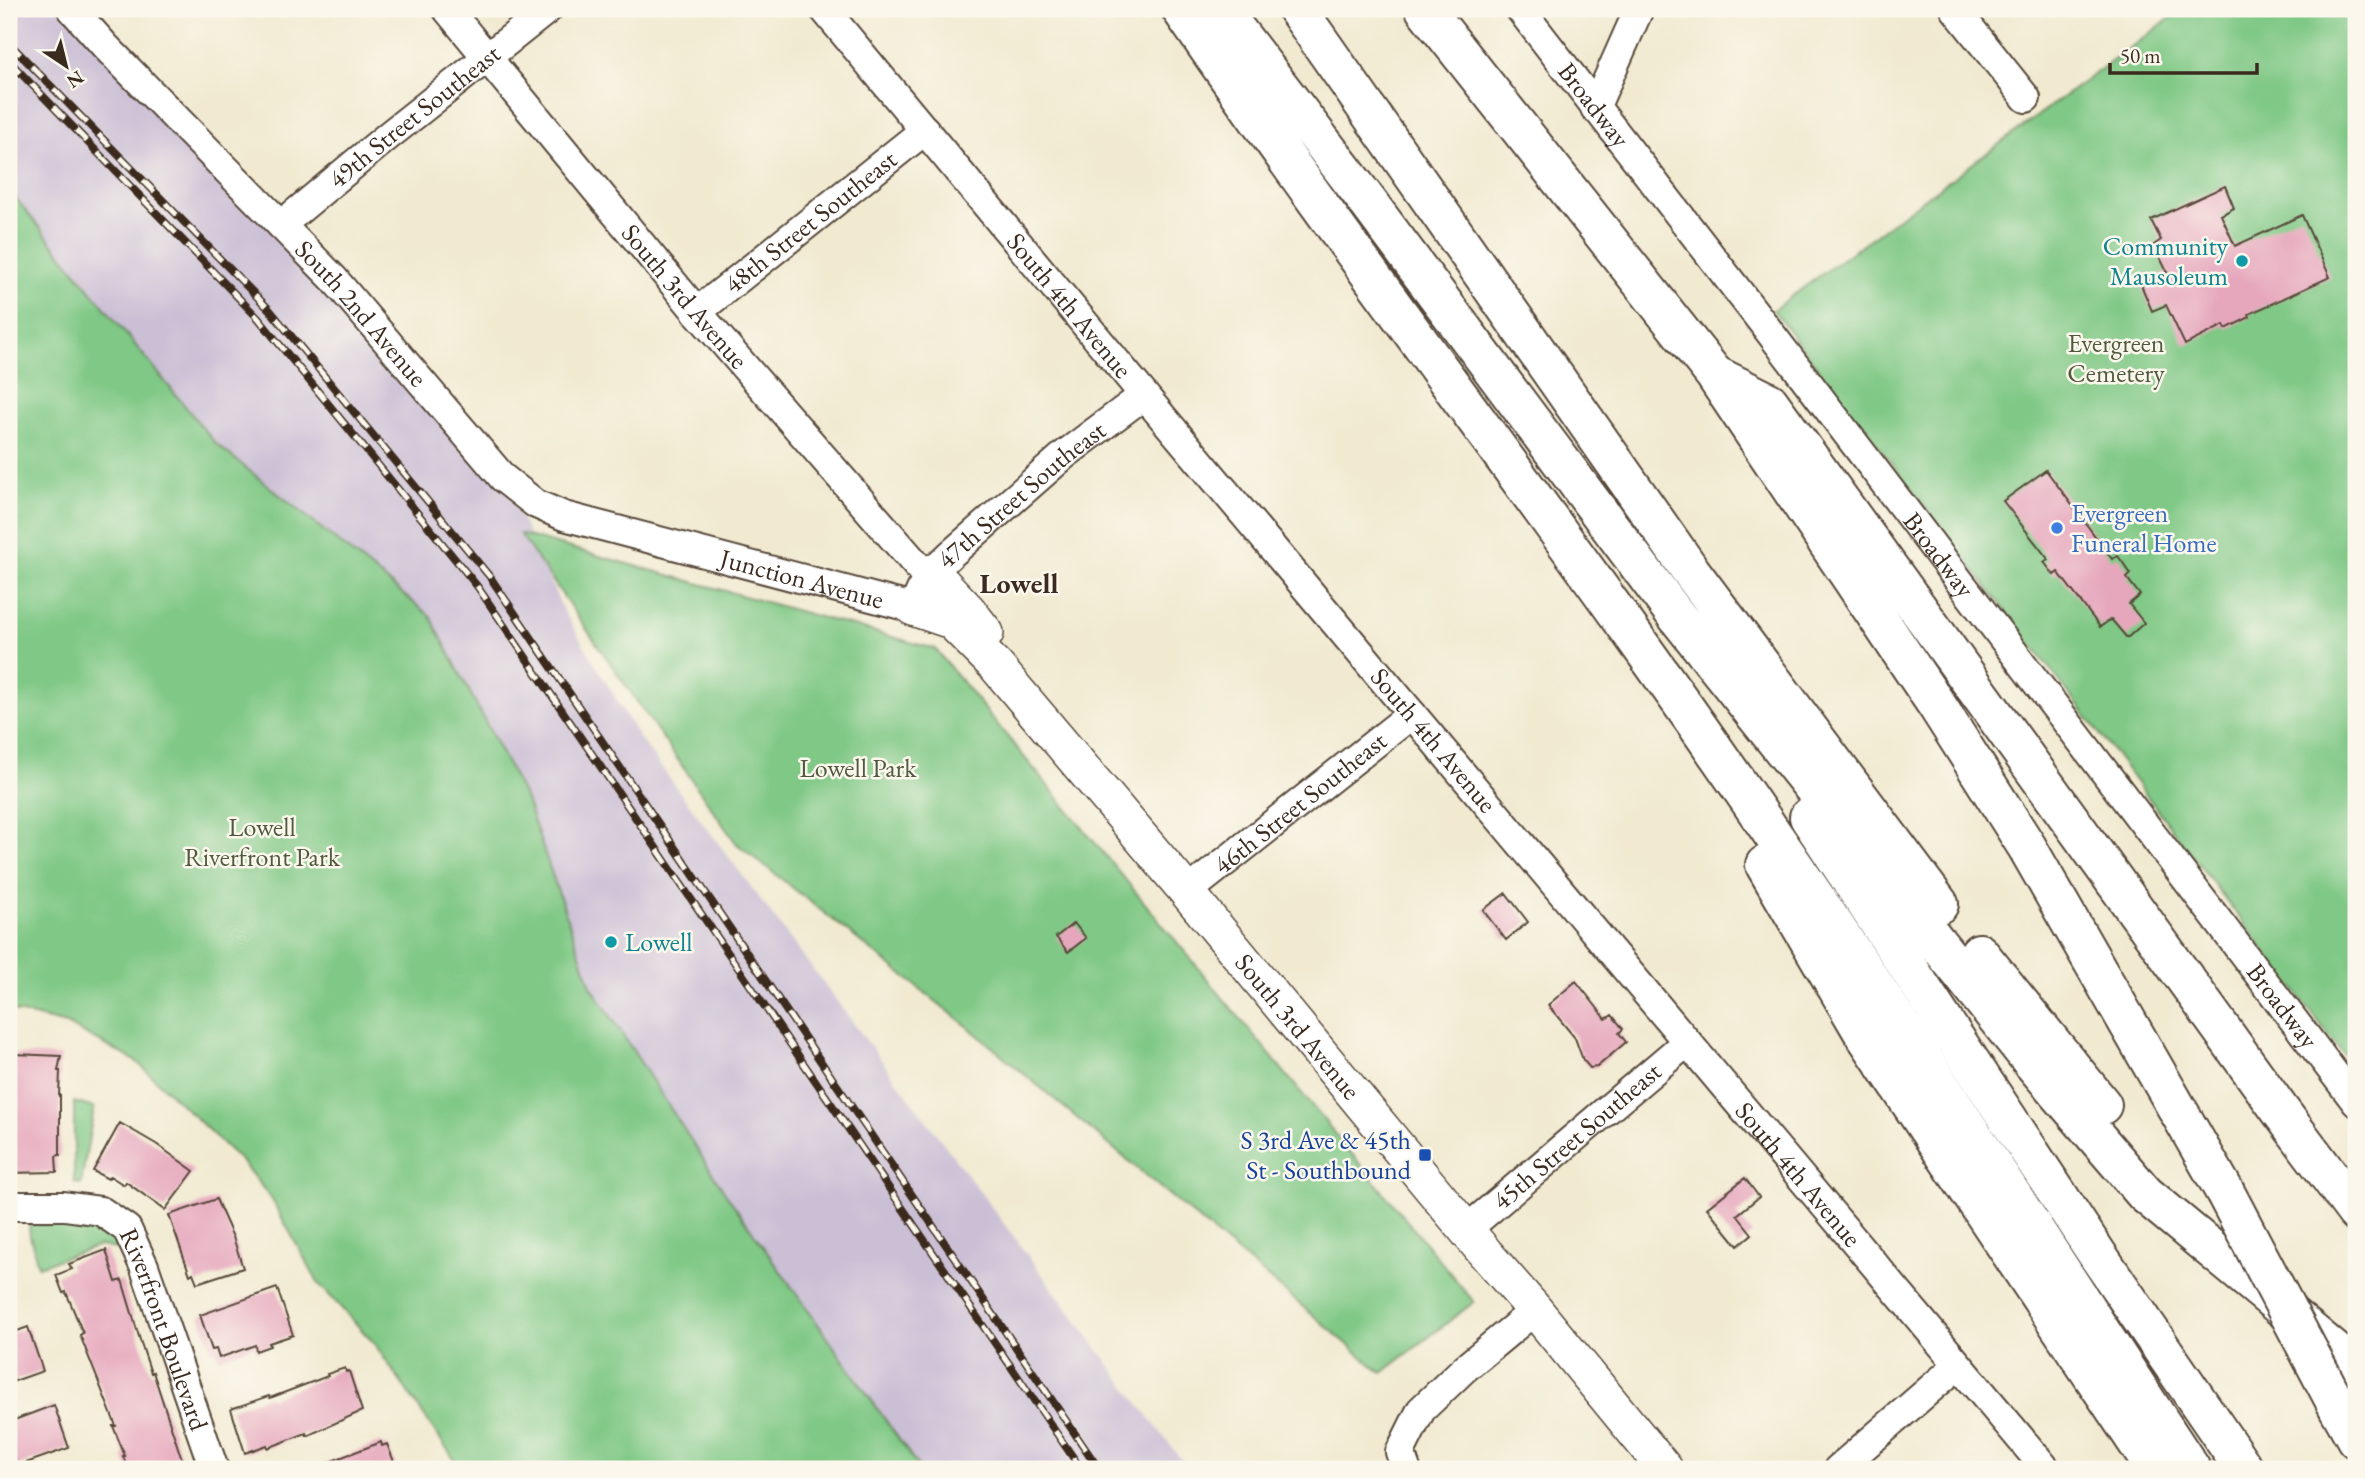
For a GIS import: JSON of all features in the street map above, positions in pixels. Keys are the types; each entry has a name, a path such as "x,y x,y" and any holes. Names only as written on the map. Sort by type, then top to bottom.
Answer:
{"highway":[{"path":"1181,9 1270,137 1613,606 1799,872 2191,1469"},
{"path":"1220,9 1675,614 2032,1062 2145,1194 2356,1368"},
{"path":"1297,9 1690,570 1930,892 2163,1180 2356,1342"},
{"path":"1425,9 1714,374 1938,707 2027,847 2225,1192 2348,1424"},
{"path":"1714,374 1769,402 2356,1212"},
{"path":"1613,606 1863,1032 2155,1469"},
{"path":"1675,614 2096,1254 2244,1469"}],"main road":[{"name":"South 3rd Avenue","path":"924,586 968,610 1003,656 1059,740 1665,1469"}],"street":[{"name":"South 2nd Avenue","path":"72,9 334,279 503,478 536,504 564,516 690,551"},
{"name":"South 3rd Avenue","path":"447,9 924,586"},
{"name":"49th Street Southeast","path":"282,225 388,135 548,9"},
{"name":"South 4th Avenue","path":"824,9 1144,395 2046,1469"},
{"name":"Broadway","path":"1520,9 1770,332 2356,1102"},
{"path":"1595,108 1639,9"},
{"path":"1955,9 2026,98"},
{"name":"48th Street Southeast","path":"697,312 925,130"},
{"name":"47th Street Southeast","path":"924,586 1063,456 1144,395"},
{"name":"Junction Avenue","path":"690,551 924,586"},
{"name":"46th Street Southeast","path":"1187,892 1412,713"},
{"name":"45th Street Southeast","path":"1467,1229 1687,1042"},
{"name":"Riverfront Boulevard","path":"9,1206 64,1206 101,1211 127,1229 144,1266 214,1469"},
{"path":"1406,1469 1400,1451 1422,1410 1464,1368 1535,1310"},
{"path":"1838,1469 1958,1365"}],"shaded area":[{"path":"9,9 72,9 503,478 564,612 640,739 1188,1469 920,1469 724,1191 591,986 526,800 430,616 215,443 9,190"}],"green space":[{"name":"Evergreen Cemetery","path":"2183,9 2356,9 2356,1071 1773,310"},
{"name":"Lowell Riverfront Park","path":"9,190 215,443 430,616 526,800 591,986 724,1191 920,1469 461,1469 373,1342 318,1283 271,1198 241,1161 136,1061 66,1024 9,1010"},
{"name":"Lowell Park","path":"520,534 935,649 1474,1302 1382,1373 967,1026 736,843"},
{"path":"74,1102 94,1108 81,1184 74,1182"},
{"path":"76,1216 94,1218 125,1243 116,1249 100,1246 38,1266 29,1224 64,1226"}],"building":[{"name":"Community Mausoleum","path":"2225,186 2234,208 2221,215 2235,246 2302,215 2330,277 2249,314 2250,317 2226,329 2224,325 2185,345 2166,305 2152,311 2141,285 2167,272 2154,245 2161,240 2151,220"},
{"name":"Evergreen Funeral Home","path":"2046,470 2112,559 2118,556 2131,574 2127,578 2140,595 2129,604 2144,623 2127,638 2111,619 2100,627 2058,572 2054,575 2044,562 2048,559 2003,501"},
{"path":"1506,893 1528,922 1506,940 1483,910"},
{"path":"1074,923 1086,938 1068,952 1056,937"},
{"path":"1576,981 1606,1019 1612,1015 1623,1029 1619,1033 1626,1042 1597,1067 1590,1068 1583,1060 1575,1038 1548,1005"},
{"path":"14,1054 61,1056 58,1071 60,1155 56,1156 57,1172 9,1173 9,1057"},
{"path":"120,1123 194,1171 165,1210 126,1182 124,1185 110,1176 108,1179 93,1171"},
{"path":"1745,1178 1759,1197 1737,1215 1752,1234 1738,1246 1707,1208"},
{"path":"216,1199 243,1268 197,1283 193,1273 190,1275 169,1215"},
{"path":"106,1250 116,1282 122,1280 185,1469 128,1469 113,1426 116,1426 80,1335 83,1333 56,1275 72,1269 69,1264"},
{"path":"277,1288 293,1335 269,1343 270,1346 256,1351 255,1345 219,1358 216,1349 212,1350 200,1315"},
{"path":"28,1327 43,1371 9,1383 9,1334"},
{"path":"345,1368 346,1372 349,1371 362,1411 307,1436 306,1433 268,1448 267,1445 245,1453 231,1409 269,1396 270,1398"},
{"path":"54,1405 69,1448 9,1469 9,1422"},
{"path":"381,1442 382,1446 387,1444 397,1469 316,1469 316,1467"}],"railway":[{"path":"9,43 269,309 490,577 1099,1469"},
{"path":"9,61 258,318 477,586 1081,1469"}],"place":[{"name":"Community Mausoleum","path":"2242,261"},
{"name":"Evergreen Funeral Home","path":"2057,528"},
{"name":"Lowell","path":"611,942"},
{"name":"S 3rd Ave & 45th St - Southbound","path":"1425,1155"}],"district":[{"name":"Lowell","path":"1019,583"}]}
